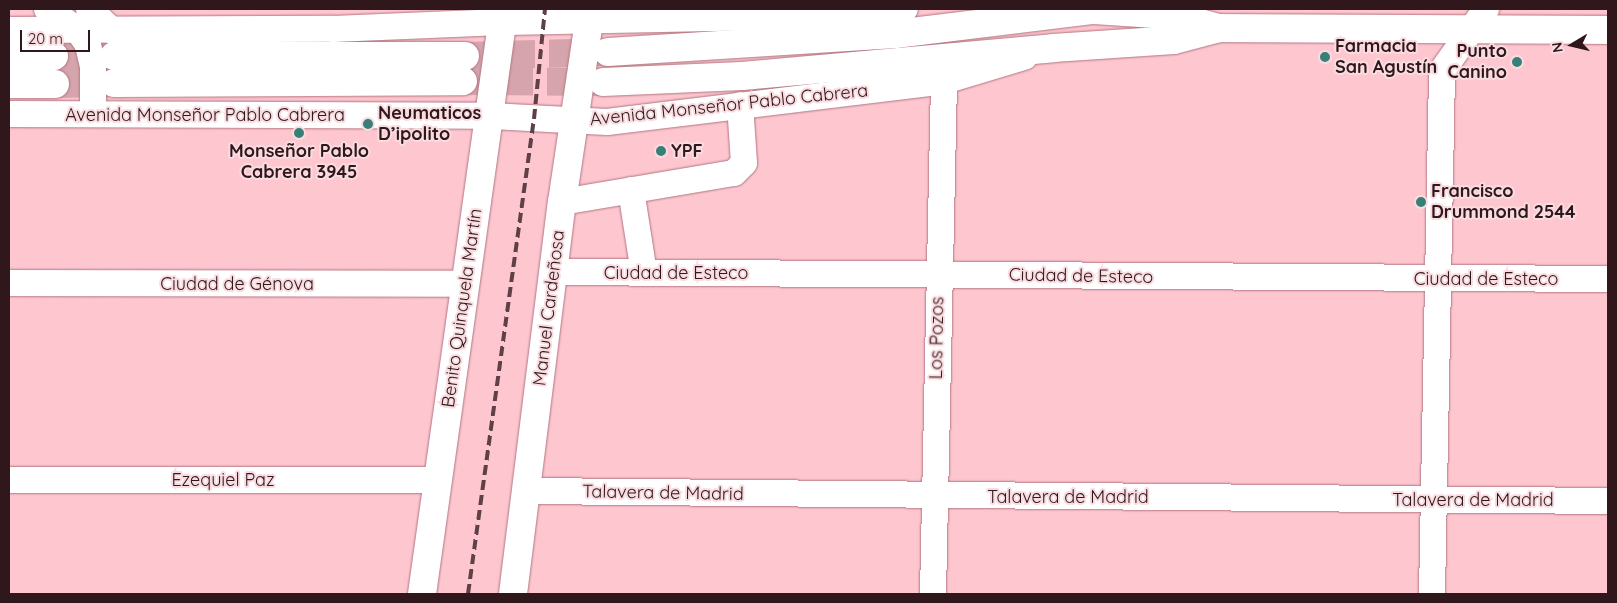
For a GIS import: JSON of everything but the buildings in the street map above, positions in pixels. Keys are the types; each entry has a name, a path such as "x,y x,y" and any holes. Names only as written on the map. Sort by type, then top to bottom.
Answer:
{"main road":[{"name":"Avenida Monseñor Pablo Cabrera","path":"608,52 895,34 1089,9 1172,12 1220,28"},
{"name":"Benito Quinquela Martín","path":"422,594 503,15"},
{"name":"Manuel Cardeñosa","path":"513,594 562,202 590,15"},
{"name":"Avenida Monseñor Pablo Cabrera","path":"602,82 742,76 1053,48 1174,40 1220,28 1479,20 1608,30"},
{"name":"Avenida Monseñor Pablo Cabrera","path":"114,43 464,68 114,83"},
{"path":"9,56 54,56"},
{"name":"Avenida Monseñor Pablo Cabrera","path":"9,84 55,84"}],"street":[{"path":"47,9 83,19 114,43 333,29 503,15 805,16 905,9"},
{"path":"9,30 83,19"},
{"path":"83,19 94,66 93,114"},
{"path":"1432,594 1442,70 1479,20"},
{"name":"Avenida Monseñor Pablo Cabrera","path":"9,114 490,116 607,122 944,81 1053,48"},
{"name":"Los Pozos","path":"933,594 944,81"},
{"path":"562,202 734,173 744,163 740,105"},
{"path":"631,190 644,273"},
{"name":"Ciudad de Esteco","path":"553,272 1608,279"},
{"name":"Ciudad de Génova","path":"9,283 465,284"},
{"name":"Ezequiel Paz","path":"9,480 438,480"},
{"name":"Talavera de Madrid","path":"527,491 934,497 1608,501"}],"tunnel":[{"path":"465,56 608,52"},
{"path":"54,56 114,56"},
{"path":"463,81 603,82"},
{"path":"55,84 114,83"}],"railway":[{"path":"468,594 534,119 545,9"}],"place":[{"name":"Farmacia San Agustín","path":"1325,57"},
{"name":"Punto Canino","path":"1517,62"},
{"name":"Neumaticos D’ipolito","path":"368,124"},
{"name":"Monseñor Pablo Cabrera 3945","path":"299,133"},
{"name":"YPF","path":"661,151"},
{"name":"Francisco Drummond 2544","path":"1421,202"}]}
